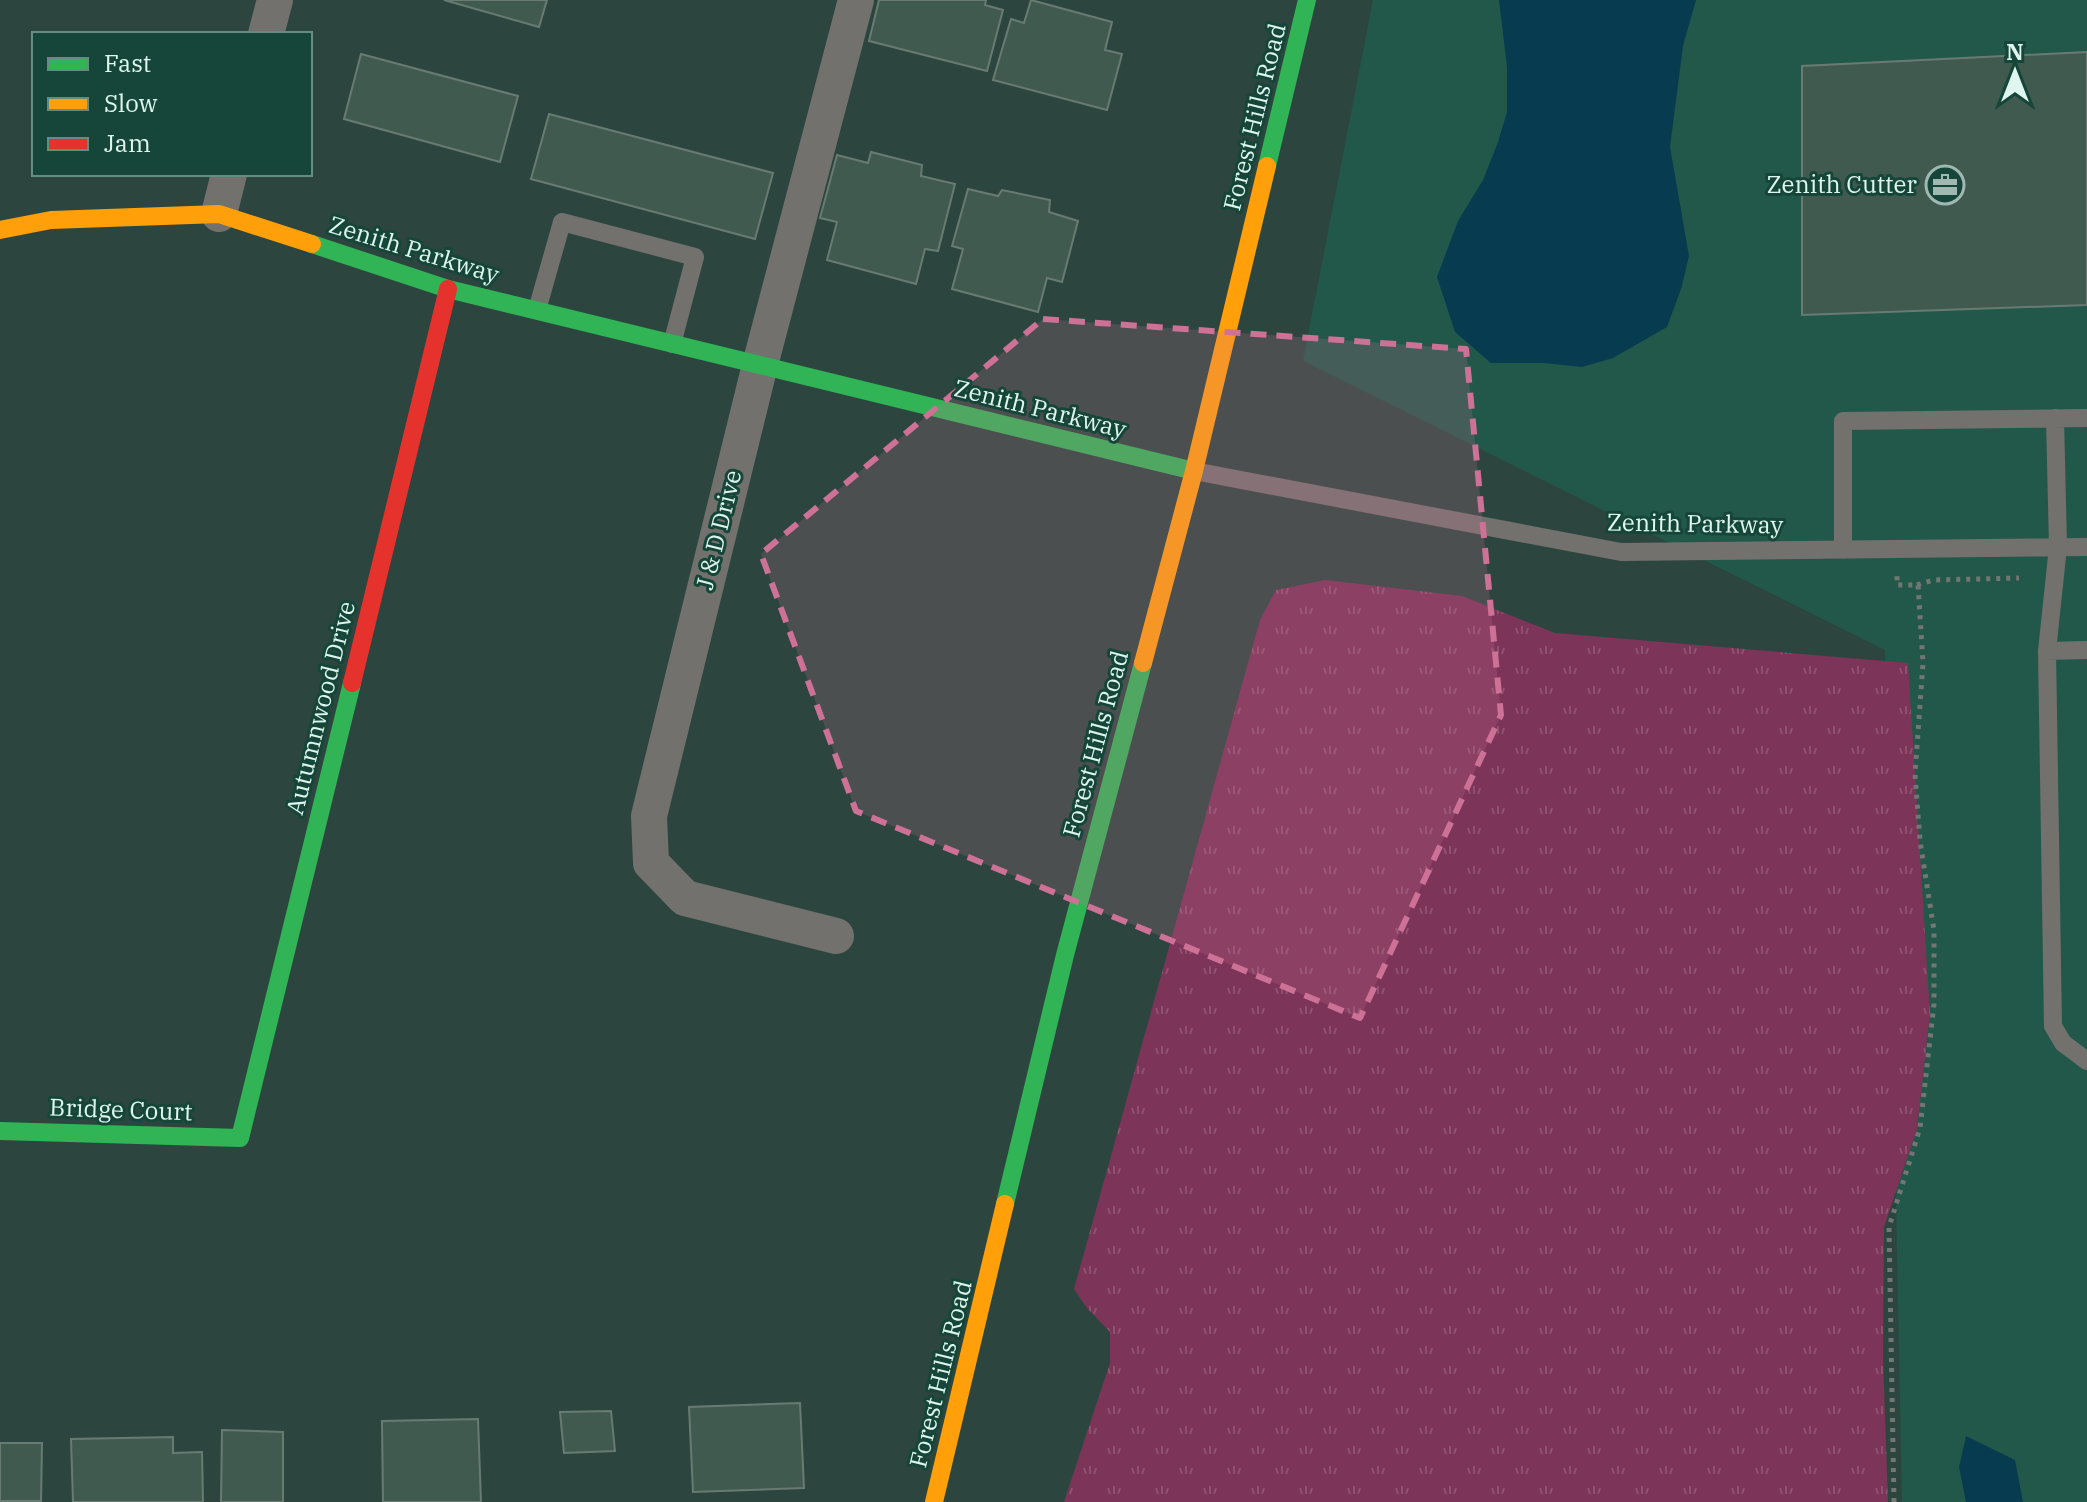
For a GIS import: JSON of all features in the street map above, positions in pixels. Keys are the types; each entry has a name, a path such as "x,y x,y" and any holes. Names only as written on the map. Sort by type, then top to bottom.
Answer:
{"street":[{"path":"267,32 275,0"},
{"name":"J & D Drive","path":"836,936 685,898 651,863 649,816 760,365 856,0"},
{"name":"Forest Hills Road","path":"934,1502 1065,955 1194,471 1307,0"},
{"path":"219,214 228,176"},
{"name":"Zenith Parkway","path":"0,230 51,220 219,214 448,289 1194,471"},
{"name":"Autumnwood Drive","path":"240,1138 448,289"},
{"name":"Bridge Court","path":"0,1131 240,1138"}],"lane":[{"path":"537,310 562,222 695,257 672,344"},
{"path":"2055,418 2058,547 2047,651 2053,1026 2063,1043 2087,1061"},
{"path":"1843,550 1843,421 2087,418"},
{"name":"Zenith Parkway","path":"1194,471 1621,552 2087,547"},
{"path":"2047,651 2087,650"}],"path":[{"path":"1897,549 1897,585 1917,585 1933,580 2055,577"},
{"path":"1894,1502 1889,1227 1920,1128 1934,1004 1934,930 1920,841 1915,774 1923,663 1917,585"}],"highlighted area":[{"path":"1043,319 1466,349 1501,715 1360,1018 856,811 761,554"}],"shaded area":[{"path":"1373,0 2087,0 2087,1502 1902,1502 1885,650 1303,361"}],"green space":[{"path":"1325,580 1462,596 1555,633 1908,663 1930,1014 1917,1129 1884,1227 1883,1357 1888,1502 1064,1502 1110,1363 1110,1332 1074,1289 1260,620 1276,590"}],"water":[{"path":"1499,0 1696,0 1683,46 1670,147 1689,256 1681,289 1667,327 1613,358 1582,367 1491,363 1455,332 1437,277 1458,221 1483,180 1507,112 1507,67"},
{"path":"1966,1436 2015,1460 2023,1502 1966,1502 1959,1467"}],"building":[{"path":"444,0 547,0 539,27"},
{"path":"879,0 986,0 985,5 1003,10 987,71 869,41"},
{"path":"1031,0 1112,22 1105,50 1122,54 1107,110 993,80 1011,19 1024,23"},
{"name":"Zenith Cutter","path":"2087,52 2087,305 1802,315 1802,66"},
{"path":"361,54 518,96 500,162 344,119"},
{"path":"549,114 773,173 755,239 531,179"},
{"path":"871,152 922,165 921,176 955,184 938,251 925,249 916,284 827,260 837,222 820,218 837,155 868,163"},
{"path":"968,189 998,196 1002,190 1050,200 1049,212 1078,221 1062,282 1047,278 1038,312 952,289 963,249 952,246"},
{"path":"800,1403 804,1488 693,1492 689,1407"},
{"path":"611,1411 615,1451 564,1453 560,1412"},
{"path":"478,1419 481,1502 383,1502 382,1421"},
{"path":"222,1430 283,1432 283,1502 221,1502"},
{"path":"173,1437 173,1453 202,1452 203,1502 73,1502 71,1439"},
{"path":"0,1443 42,1443 41,1501 0,1501"}],"traffic: fast":[{"path":"1267,166 1307,0"},
{"path":"312,244 448,289 1194,471"},
{"path":"1005,1204 1065,955 1143,663"},
{"path":"0,1131 240,1138 352,683"}],"traffic: slow":[{"path":"1143,663 1194,471 1267,166"},
{"path":"0,230 51,220 219,214 312,244"},
{"path":"934,1502 1005,1204"}],"traffic: jam":[{"path":"352,683 448,289"}],"place":[{"name":"Zenith Cutter","path":"1945,185"}]}
